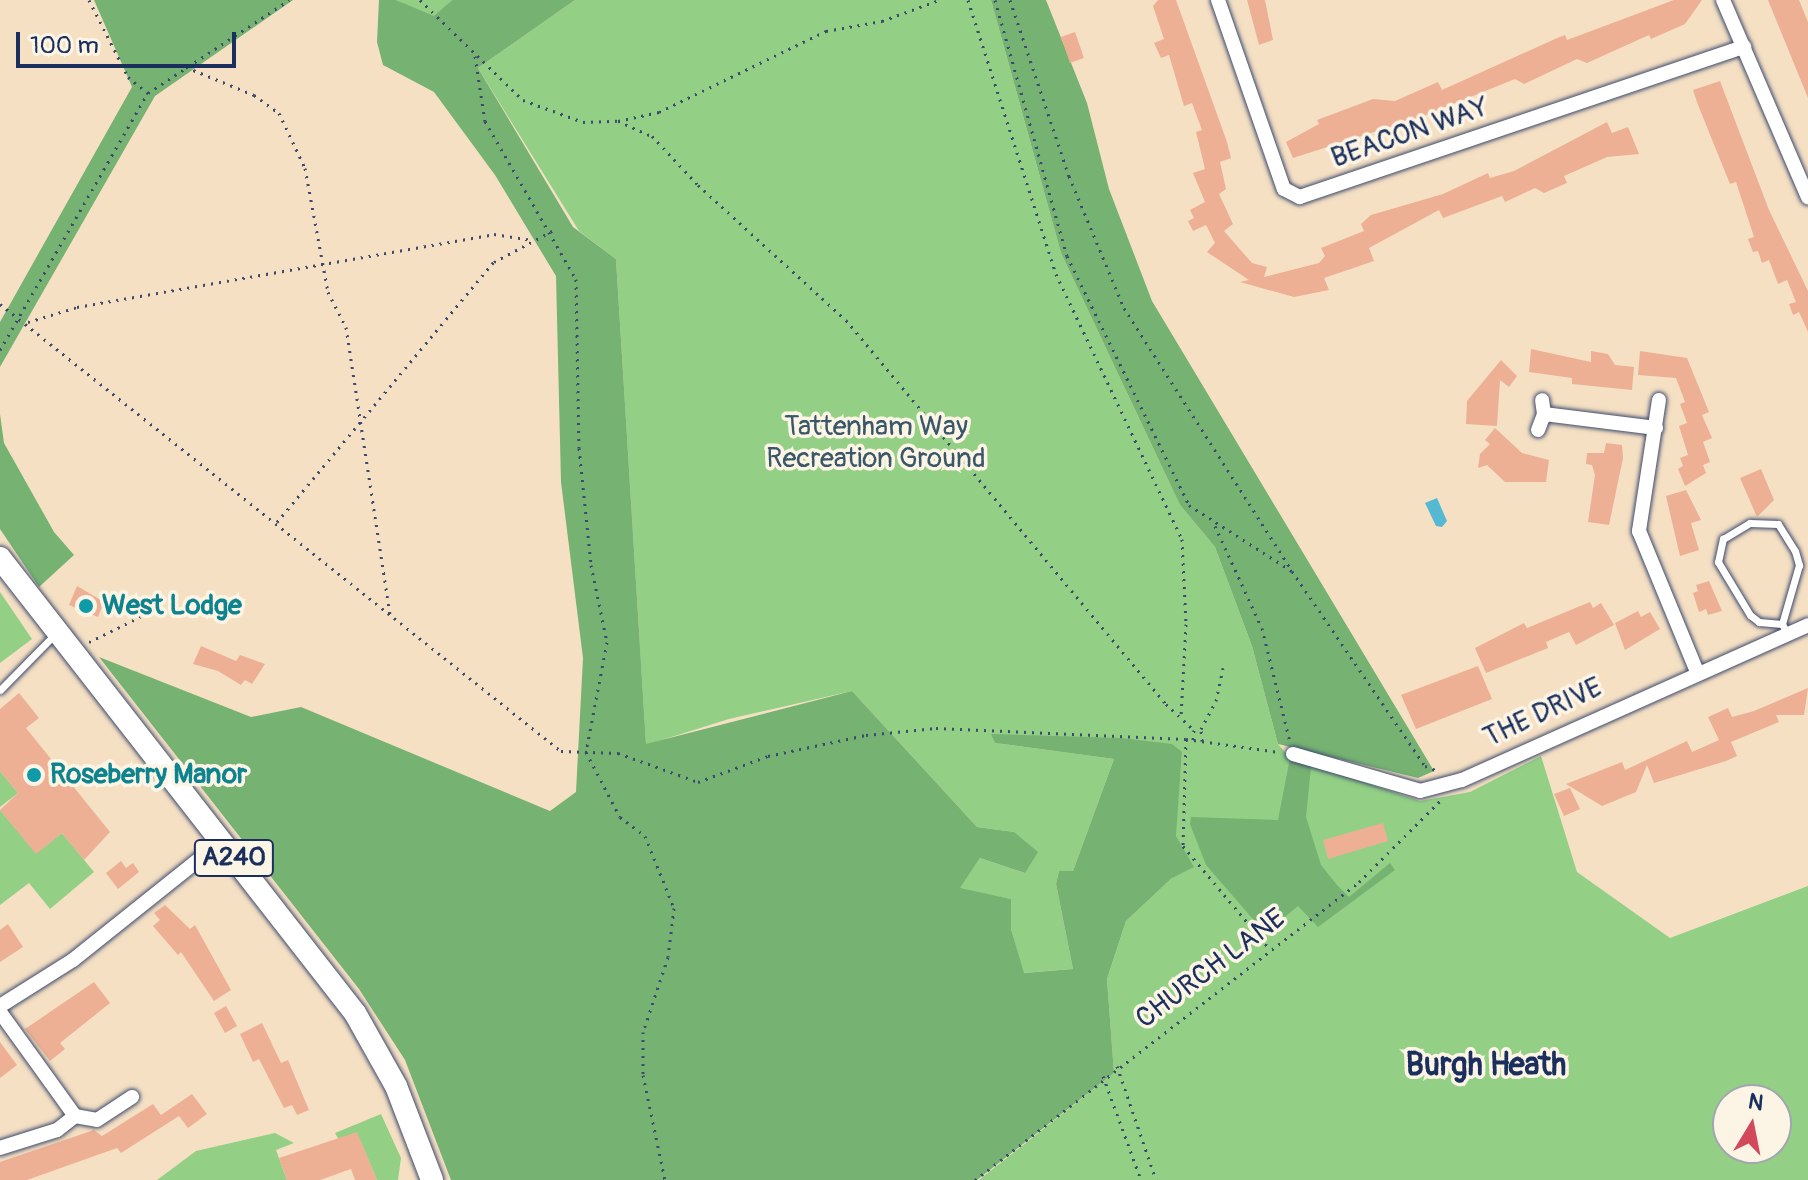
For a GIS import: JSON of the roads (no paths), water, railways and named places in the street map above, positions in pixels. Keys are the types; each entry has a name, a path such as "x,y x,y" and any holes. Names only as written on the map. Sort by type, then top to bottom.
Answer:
{"highway":[{"name":"A240","path":"0,558 60,630 355,1013 396,1086 432,1180"}],"street":[{"name":"BEACON WAY","path":"1218,0 1284,189 1300,197 1744,47"},
{"path":"1723,0 1808,197"},
{"path":"1659,400 1639,531 1697,672"},
{"path":"1538,430 1543,407 1656,428"},
{"name":"THE DRIVE","path":"1293,754 1420,791 1462,780 1784,629 1808,625"},
{"path":"0,1006 73,960 221,842"},
{"path":"0,1012 75,1116 97,1120 132,1097"},
{"path":"0,1148 57,1130 75,1116"}],"lane":[{"path":"1750,523 1778,524 1795,551 1799,565 1784,629 1759,622 1750,615 1718,562 1723,539 1750,523"},
{"path":"0,690 60,630"}],"water":[{"path":"1437,498 1447,521 1442,527 1436,526 1425,503"}],"place":[{"name":"West Lodge","path":"86,606"},
{"name":"Roseberry Manor","path":"34,775"}],"district":[{"name":"Burgh Heath","path":"1486,1065"}],"park label":[{"name":"Tattenham Way Recreation Ground","path":"876,443"}]}
